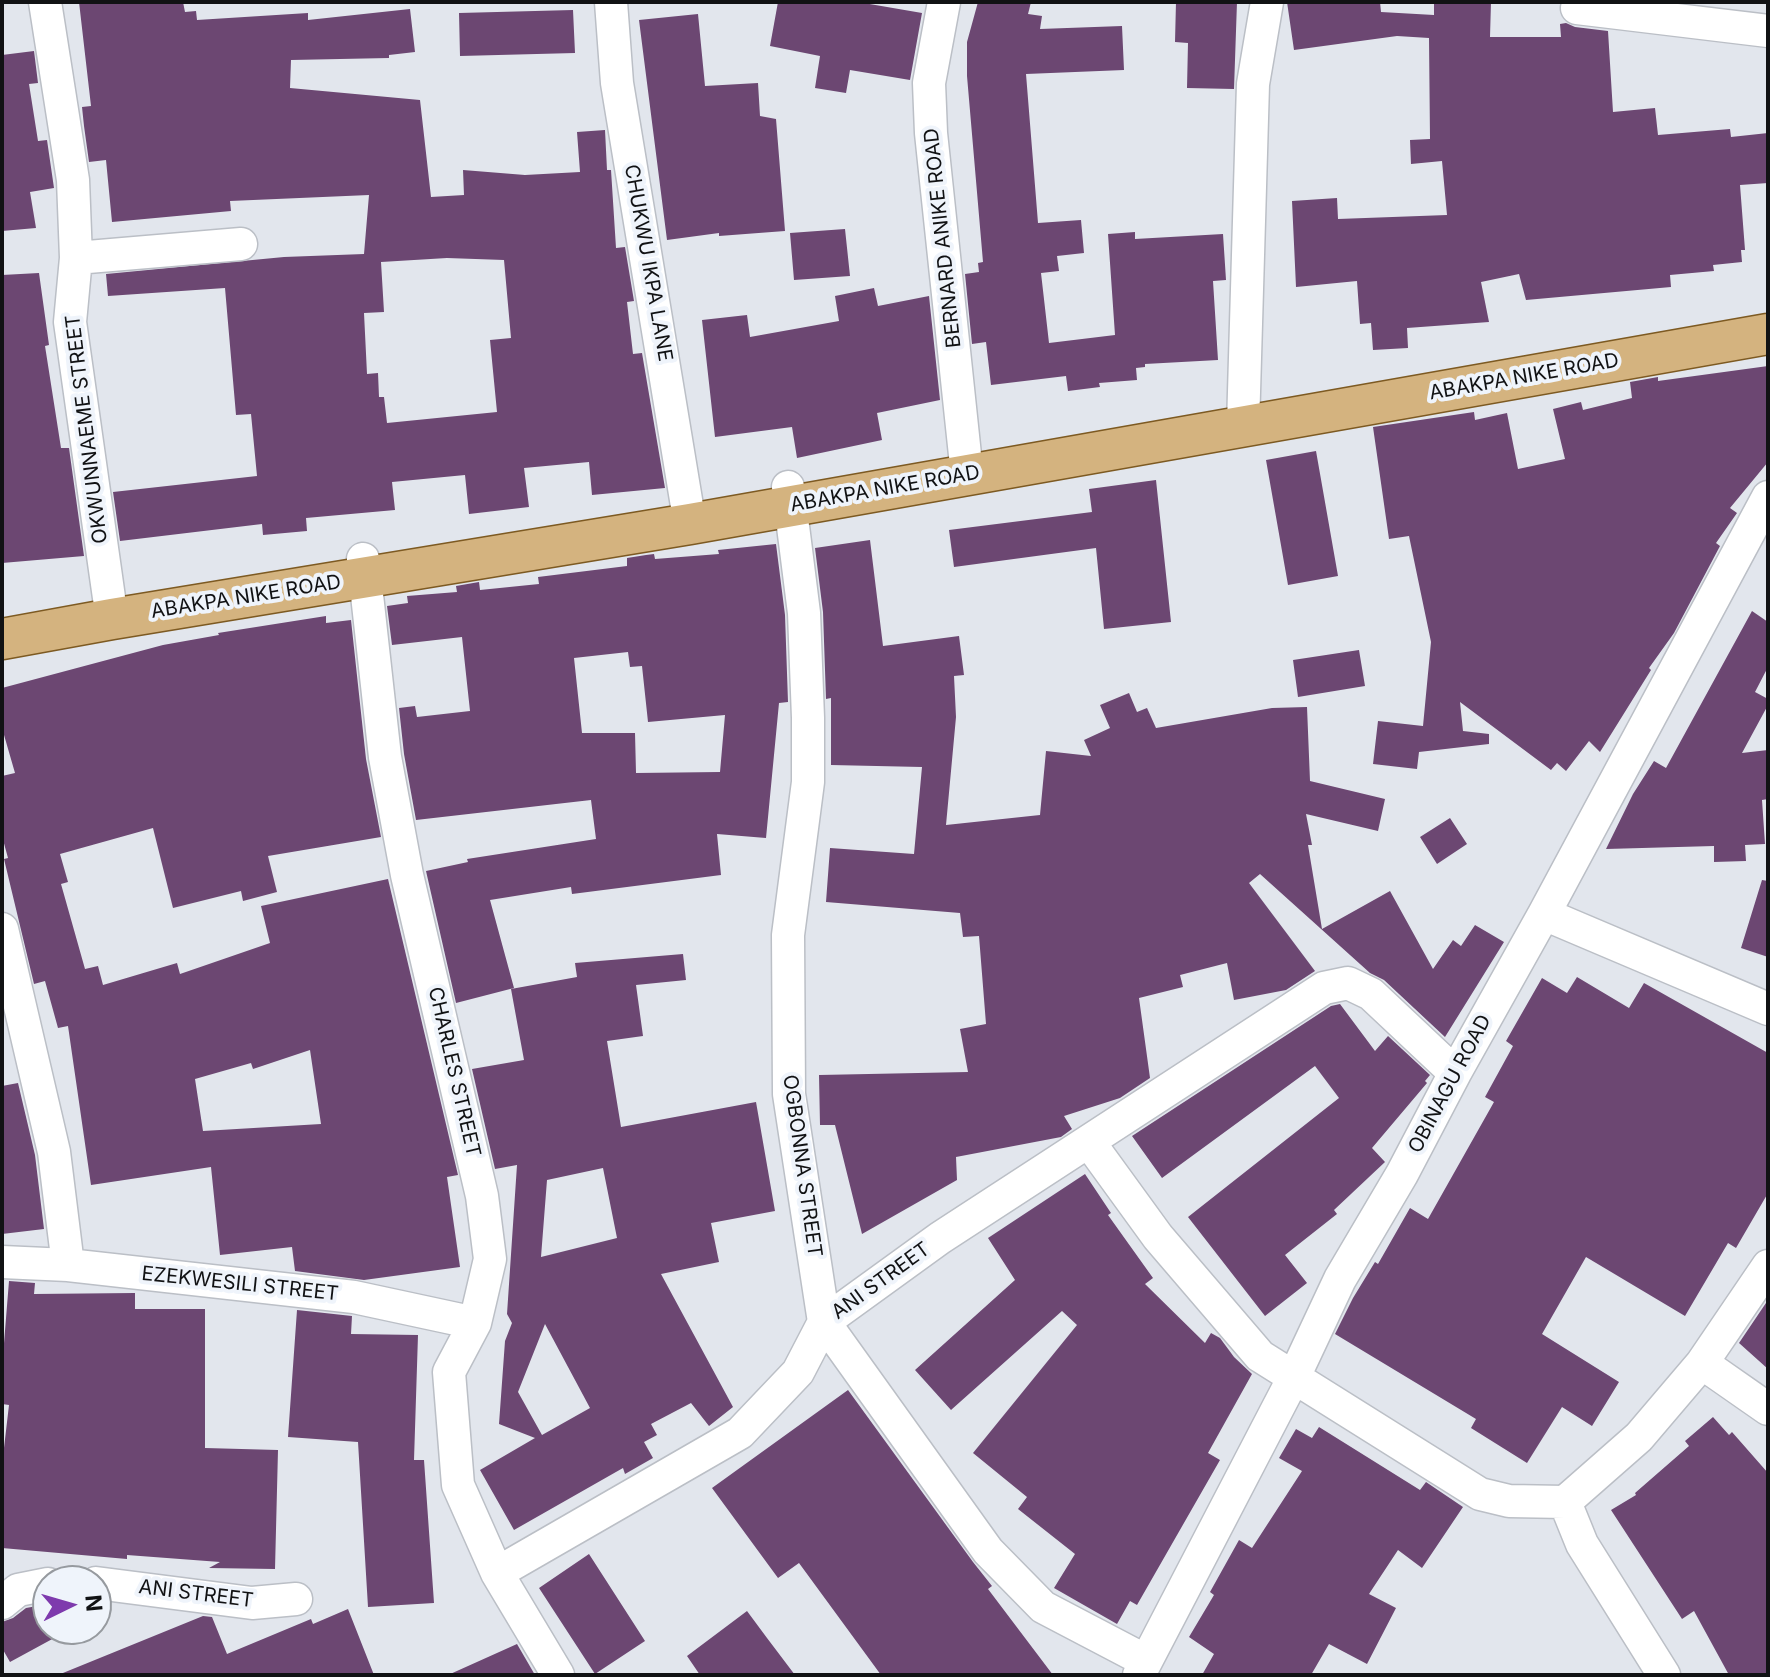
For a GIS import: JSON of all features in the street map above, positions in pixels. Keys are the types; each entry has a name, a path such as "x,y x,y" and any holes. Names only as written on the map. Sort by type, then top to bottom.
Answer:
{"main road":[{"name":"ABAKPA NIKE ROAD","path":"1243,417 1768,315"},
{"name":"ABAKPA NIKE ROAD","path":"2,617 110,608 364,568 690,515 1243,417 1768,334"},
{"name":"ABAKPA NIKE ROAD","path":"2,639 110,608"}],"street":[{"name":"OKWUNNAEME STREET","path":"45,2 73,180 76,258 70,322 110,608"},
{"name":"CHUKWU IKPA LANE","path":"611,2 617,83 690,515"},
{"name":"BERNARD ANIKE ROAD","path":"944,2 929,83 931,133 966,465"},
{"path":"1243,417 1253,84 1267,2"},
{"path":"1577,8 1768,31"},
{"path":"76,258 241,244"},
{"name":"OGBONNA STREET","path":"789,496 804,613 808,782 788,935 789,1094 824,1322 988,1551 1043,1607 1142,1668"},
{"name":"OBINAGU ROAD","path":"1142,1668 1294,1377 1340,1279 1402,1174 1768,497"},
{"name":"CHARLES STREET","path":"364,568 385,757 407,875 482,1196 490,1259 475,1323 449,1372 458,1485 497,1573 558,1675"},
{"path":"1544,914 1768,1009"},
{"path":"2,929 54,1152 68,1265"},
{"name":"ANI STREET","path":"497,1573 740,1433 798,1372 824,1322 940,1238 1324,988 1348,983 1371,994 1455,1073"},
{"path":"1089,1142 1158,1237 1260,1356 1480,1494 1509,1501 1565,1502 1639,1437 1702,1363 1768,1266"},
{"name":"EZEKWESILI STREET","path":"2,1262 68,1265 354,1297 475,1323"},
{"path":"1702,1363 1768,1409"},
{"path":"1565,1502 1582,1544 1664,1675"},
{"name":"ANI STREET","path":"112,1585 252,1603 296,1599"},
{"path":"2,1603 18,1590 32,1587"}],"building":[{"path":"79,2 183,2 185,12 196,11 197,20 308,13 308,20 410,9 415,52 389,55 389,58 291,60 290,88 420,100 431,197 464,195 463,170 525,175 580,172 577,132 605,130 616,248 625,247 634,301 627,302 633,354 642,353 665,488 592,495 589,462 524,468 529,507 469,514 465,475 392,482 395,510 306,518 307,531 263,535 262,524 120,541 113,492 257,476 251,414 236,415 225,288 108,296 106,274 284,257 364,254 369,195 230,201 231,211 112,222 106,160 89,162 82,107 91,106","holes":["447,258 504,260 511,338 490,340 497,412 387,423 384,397 379,397 378,373 367,374 364,313 384,312 381,262"]},
{"path":"778,2 858,2 922,13 910,80 850,70 846,93 815,88 820,56 770,46"},
{"path":"978,2 1031,2 1028,14 1042,16 1040,29 1122,26 1124,70 1026,74 1038,223 1081,220 1084,253 1057,256 1059,271 1041,273 1049,343 1115,335 1108,234 1135,232 1135,239 1223,234 1226,280 1213,281 1218,360 1145,364 1145,367 1136,368 1137,380 1099,383 1100,387 1068,391 1066,376 991,385 986,342 972,344 965,274 979,272 978,263 983,262 967,76 967,42"},
{"path":"1176,2 1237,2 1234,89 1187,88 1188,43 1175,42"},
{"path":"1287,2 1380,2 1381,12 1434,15 1434,2 1491,2 1490,37 1561,37 1560,24 1566,23 1608,31 1613,112 1655,108 1658,135 1730,129 1731,137 1768,133 1768,183 1740,185 1745,250 1741,250 1742,262 1713,265 1714,271 1670,275 1671,287 1526,300 1519,274 1481,282 1489,322 1407,328 1408,348 1373,350 1371,323 1360,324 1357,281 1296,287 1292,201 1337,198 1338,219 1447,215 1442,161 1411,164 1410,140 1430,139 1429,38 1397,36 1294,50"},
{"path":"573,10 575,53 460,56 459,13"},
{"path":"698,14 705,86 758,83 760,116 776,119 785,231 719,236 719,233 667,240 639,20"},
{"path":"34,51 38,83 29,84 38,141 47,140 54,188 30,192 36,228 2,231 2,55"},
{"path":"845,229 850,276 794,280 790,233"},
{"path":"39,273 49,345 45,346 61,448 69,448 84,556 2,563 2,275"},
{"path":"874,288 878,306 929,296 940,400 877,413 882,440 797,458 792,427 715,437 702,320 747,315 750,337 839,321 835,296"},
{"path":"1768,366 1768,462 1730,508 1737,513 1716,543 1720,546 1674,633 1649,668 1651,670 1600,752 1589,741 1566,771 1557,763 1551,770 1460,702 1463,731 1489,734 1489,744 1419,752 1417,769 1373,764 1378,721 1423,726 1431,642 1409,536 1389,539 1373,427 1474,412 1475,420 1507,413 1518,469 1565,459 1553,409 1581,402 1583,410 1632,398 1630,382"},
{"path":"1316,451 1338,576 1288,585 1266,460"},
{"path":"1156,480 1171,622 1104,629 1096,548 954,567 949,530 1092,512 1089,489"},
{"path":"870,540 883,646 959,636 964,675 954,676 956,717 946,825 1040,815 1046,751 1091,756 1084,740 1110,728 1100,705 1129,693 1137,712 1147,708 1156,728 1272,708 1307,707 1310,781 1385,799 1378,831 1306,814 1322,929 1390,891 1433,969 1453,940 1461,946 1475,925 1504,942 1445,1037 1384,980 1370,973 1260,874 1249,883 1315,971 1286,990 1234,1000 1227,963 1180,975 1183,987 1139,998 1150,1078 1120,1098 1064,1116 1072,1129 1061,1137 956,1157 957,1180 862,1234 835,1125 820,1125 819,1075 968,1072 960,1029 986,1024 979,936 963,937 960,913 826,902 830,848 914,854 922,767 831,765 831,698 826,699 823,612 815,548"},
{"path":"776,544 785,615 788,702 779,703 766,838 717,834 721,875 572,894 571,887 490,900 514,988 456,1003 426,871 468,862 467,859 596,839 591,800 416,820 399,708 415,706 417,717 470,711 462,637 392,645 387,606 408,603 407,596 457,592 456,586 479,582 480,590 539,584 538,577 627,566 627,558 654,554 655,559 719,554 718,550","holes":["628,652 630,667 642,666 648,722 725,715 720,772 636,773 635,733 582,733 574,658"]},
{"path":"1752,611 1768,622 1768,667 1755,692 1768,699 1768,705 1742,753 1768,750 1768,799 1762,800 1765,844 1745,845 1746,861 1714,862 1714,846 1606,849 1633,794 1654,761 1666,768"},
{"path":"326,616 326,623 351,620 366,759 381,837 268,856 277,892 243,901 241,891 173,908 153,828 60,854 68,882 61,884 85,969 98,966 103,985 177,963 180,974 270,943 261,906 388,879 458,1175 447,1177 460,1267 364,1280 295,1271 292,1247 220,1255 211,1167 91,1185 68,1026 58,1028 45,981 34,984 4,859 8,858 2,836 2,776 15,773 2,728 2,688 218,633","holes":["310,1050 321,1124 203,1131 195,1079 251,1063 253,1069"]},
{"path":"1359,650 1365,686 1298,697 1293,660"},
{"path":"1450,818 1467,844 1437,864 1420,837"},
{"path":"1762,880 1768,881 1768,957 1741,948"},
{"path":"683,954 686,980 636,985 643,1036 607,1041 621,1127 756,1102 775,1211 711,1223 719,1262 661,1274 733,1407 709,1426 691,1403 651,1424 657,1435 644,1442 653,1458 625,1474 623,1468 514,1530 480,1470 535,1438 499,1424 505,1341 512,1323 507,1314 517,1165 495,1169 472,1069 524,1060 511,989 577,977 575,963","holes":["603,1168 617,1238 541,1257 547,1180","545,1324 590,1408 542,1435 518,1392"]},
{"path":"1577,977 1629,1008 1644,983 1768,1053 1768,1193 1736,1248 1728,1243 1685,1316 1586,1257 1542,1334 1619,1382 1592,1426 1562,1407 1527,1463 1471,1428 1476,1419 1335,1334 1353,1298 1375,1262 1378,1264 1410,1208 1428,1219 1494,1102 1485,1097 1513,1046 1506,1041 1542,978 1567,993"},
{"path":"1340,1004 1375,1051 1388,1036 1430,1075 1425,1081 1427,1083 1372,1148 1385,1162 1334,1210 1337,1214 1285,1255 1307,1283 1265,1316 1188,1217 1339,1098 1315,1066 1162,1178 1132,1136 1331,1006"},
{"path":"18,1083 35,1155 44,1229 2,1234 2,1086"},
{"path":"1085,1174 1111,1213 1108,1215 1153,1278 1145,1284 1205,1343 1211,1333 1220,1338 1252,1374 1208,1453 1220,1460 1137,1605 1130,1601 1117,1624 1054,1588 1075,1554 1018,1509 1027,1497 973,1453 1077,1325 1062,1311 951,1410 915,1370 1015,1280 988,1238"},
{"path":"9,1281 35,1283 34,1294 135,1293 135,1309 205,1309 205,1448 278,1450 275,1569 209,1568 220,1562 127,1555 127,1559 2,1548 2,1465 9,1405 2,1404 2,1368"},
{"path":"1768,1300 1768,1369 1739,1343"},
{"path":"297,1310 352,1316 351,1334 418,1335 414,1460 424,1460 434,1603 368,1607 358,1442 288,1437"},
{"path":"848,1390 992,1586 988,1589 1053,1675 881,1675 799,1563 778,1578 712,1488"},
{"path":"1713,1417 1729,1435 1732,1432 1768,1473 1768,1675 1729,1675 1694,1611 1682,1619 1611,1510 1636,1495 1689,1446 1685,1441"},
{"path":"1319,1427 1420,1490 1426,1482 1463,1507 1422,1568 1398,1550 1369,1594 1396,1608 1367,1664 1329,1644 1311,1675 1202,1675 1214,1654 1189,1637 1214,1595 1210,1592 1239,1540 1252,1548 1302,1471 1279,1458 1296,1429 1312,1438"},
{"path":"589,1554 645,1641 595,1674 539,1588"},
{"path":"32,1607 32,1645 41,1645 10,1662 2,1648 2,1622"},
{"path":"348,1609 374,1675 58,1675 203,1616 212,1617 227,1654 311,1619 313,1624"},
{"path":"747,1611 795,1675 700,1675 687,1656"},
{"path":"517,1644 535,1675 448,1675"}]}
